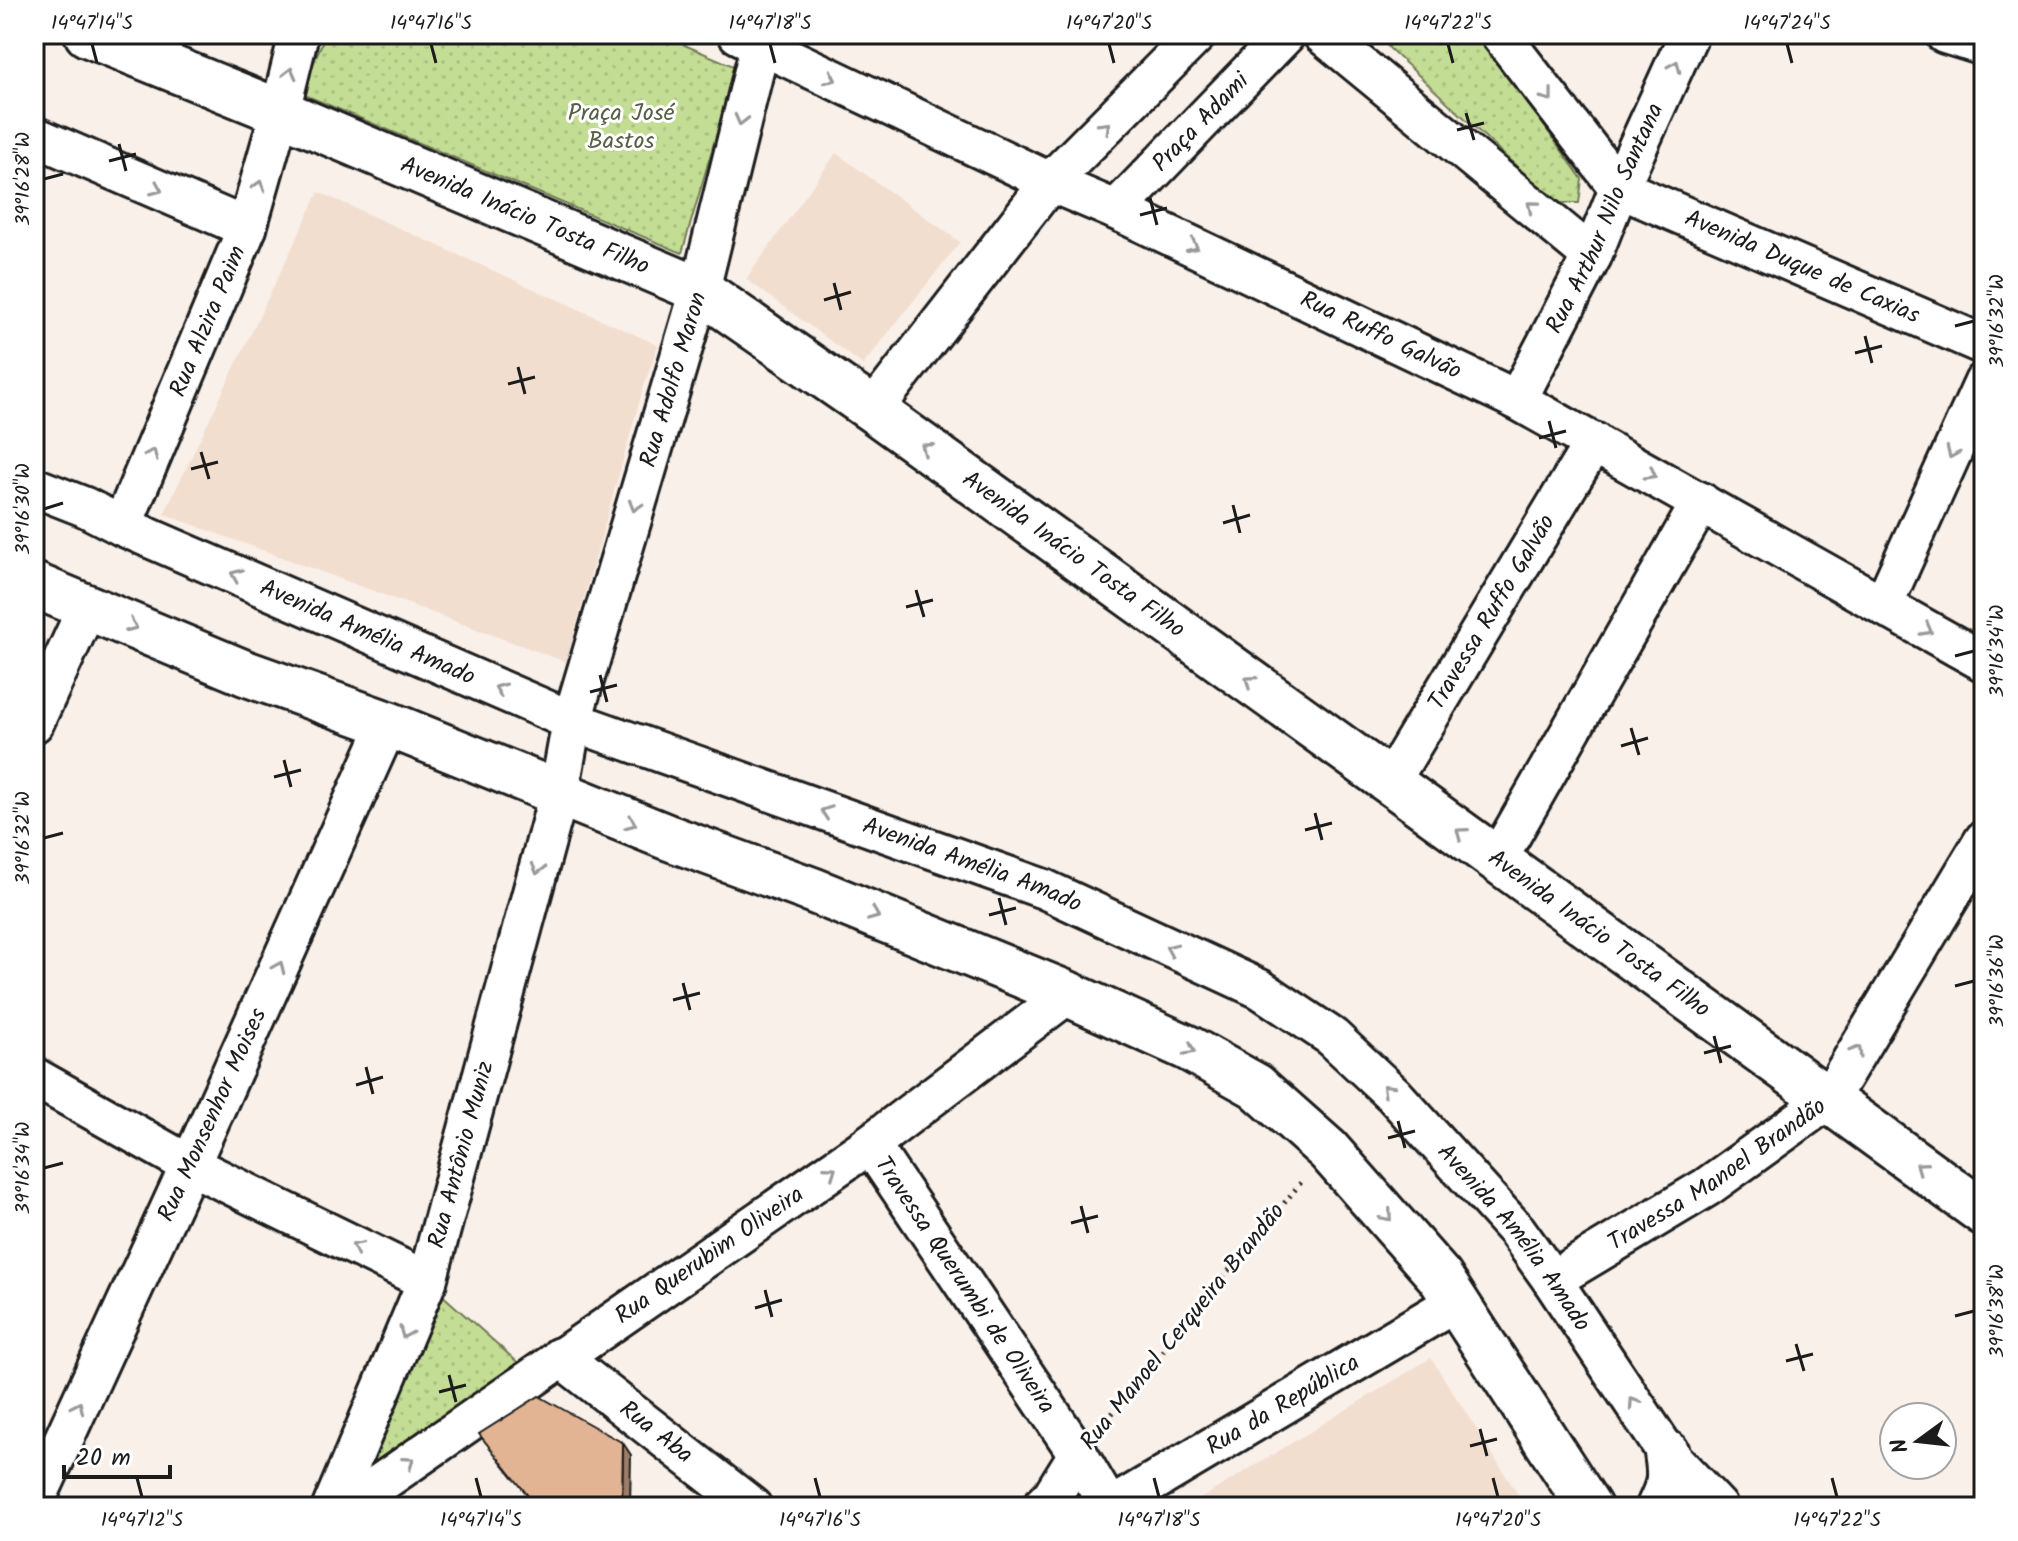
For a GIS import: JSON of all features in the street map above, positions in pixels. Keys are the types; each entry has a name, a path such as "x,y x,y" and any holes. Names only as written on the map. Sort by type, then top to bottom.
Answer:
{"main road":[{"name":"Avenida Inácio Tosta Filho","path":"87,34 700,290 873,410 1984,1213"},
{"path":"34,585 245,673 388,724 1068,994 1188,1048 1256,1086 1328,1150 1440,1277 1589,1507"},
{"path":"1659,1507 1671,1475 1667,1453"}],"street":[{"path":"280,112 299,34"},
{"path":"873,410 1050,182 1197,34"},
{"name":"Praça Adami","path":"1116,210 1286,34"},
{"path":"1500,34 1619,188"},
{"name":"Rua Arthur Nilo Santana","path":"1517,400 1592,256 1619,188 1689,34"},
{"path":"1945,34 1984,46"},
{"name":"Rua Ruffo Galvão","path":"753,37 1050,182 1116,210 1517,400 1984,662"},
{"name":"Rua Adolfo Maron","path":"559,793 572,721 700,290 753,37"},
{"path":"1342,40 1592,256"},
{"name":"Rua Alzira Paim","path":"122,526 247,228 280,112"},
{"path":"34,136 247,228"},
{"name":"Avenida Duque de Caxias","path":"1619,188 1984,345"},
{"path":"1883,605 1984,382"},
{"name":"Travessa Ruffo Galvão","path":"1390,782 1594,442"},
{"name":"Avenida Amélia Amado","path":"34,487 572,721 1044,889 1260,989 1332,1037 1394,1095 1517,1231 1667,1453 1718,1507"},
{"path":"1497,860 1701,502"},
{"path":"34,723 87,608"},
{"name":"Rua Monsenhor Moises","path":"34,1504 388,724"},
{"name":"Rua Antônio Muniz","path":"332,1507 427,1281 559,793"},
{"name":"Travessa Manoel Brandão","path":"1552,1280 1707,1187 1828,1100 1984,840"},
{"name":"Rua Querubim Oliveira","path":"346,1507 870,1144 1068,994"},
{"path":"34,1077 190,1165 427,1281"},
{"name":"Travessa Querumbi de Oliveira","path":"870,1144 1078,1454 1110,1507"},
{"name":"Rua da República","path":"1110,1507 1456,1302"},
{"name":"Rua Aba","path":"560,1357 752,1507"},
{"name":"Rua Manoel Cerqueira Brandão","path":"1041,1507 1052,1496 1078,1454"}],"path":[{"name":"Rua Manoel Cerqueira Brandão","path":"1078,1454 1328,1150"}],"shaded area":[{"path":"836,153 960,242 863,365 746,279"},
{"path":"319,192 658,345 566,662 164,514"},
{"path":"1431,1358 1526,1507 1187,1507"}],"green space":[{"name":"Praça José Bastos","path":"326,34 659,34 736,67 682,253 300,93"},
{"path":"1399,34 1479,34 1582,179 1579,203 1556,203 1388,47"},
{"path":"440,1293 534,1377 346,1507"}],"building":[{"path":"539,1396 623,1443 622,1507 537,1507 479,1434"}]}
